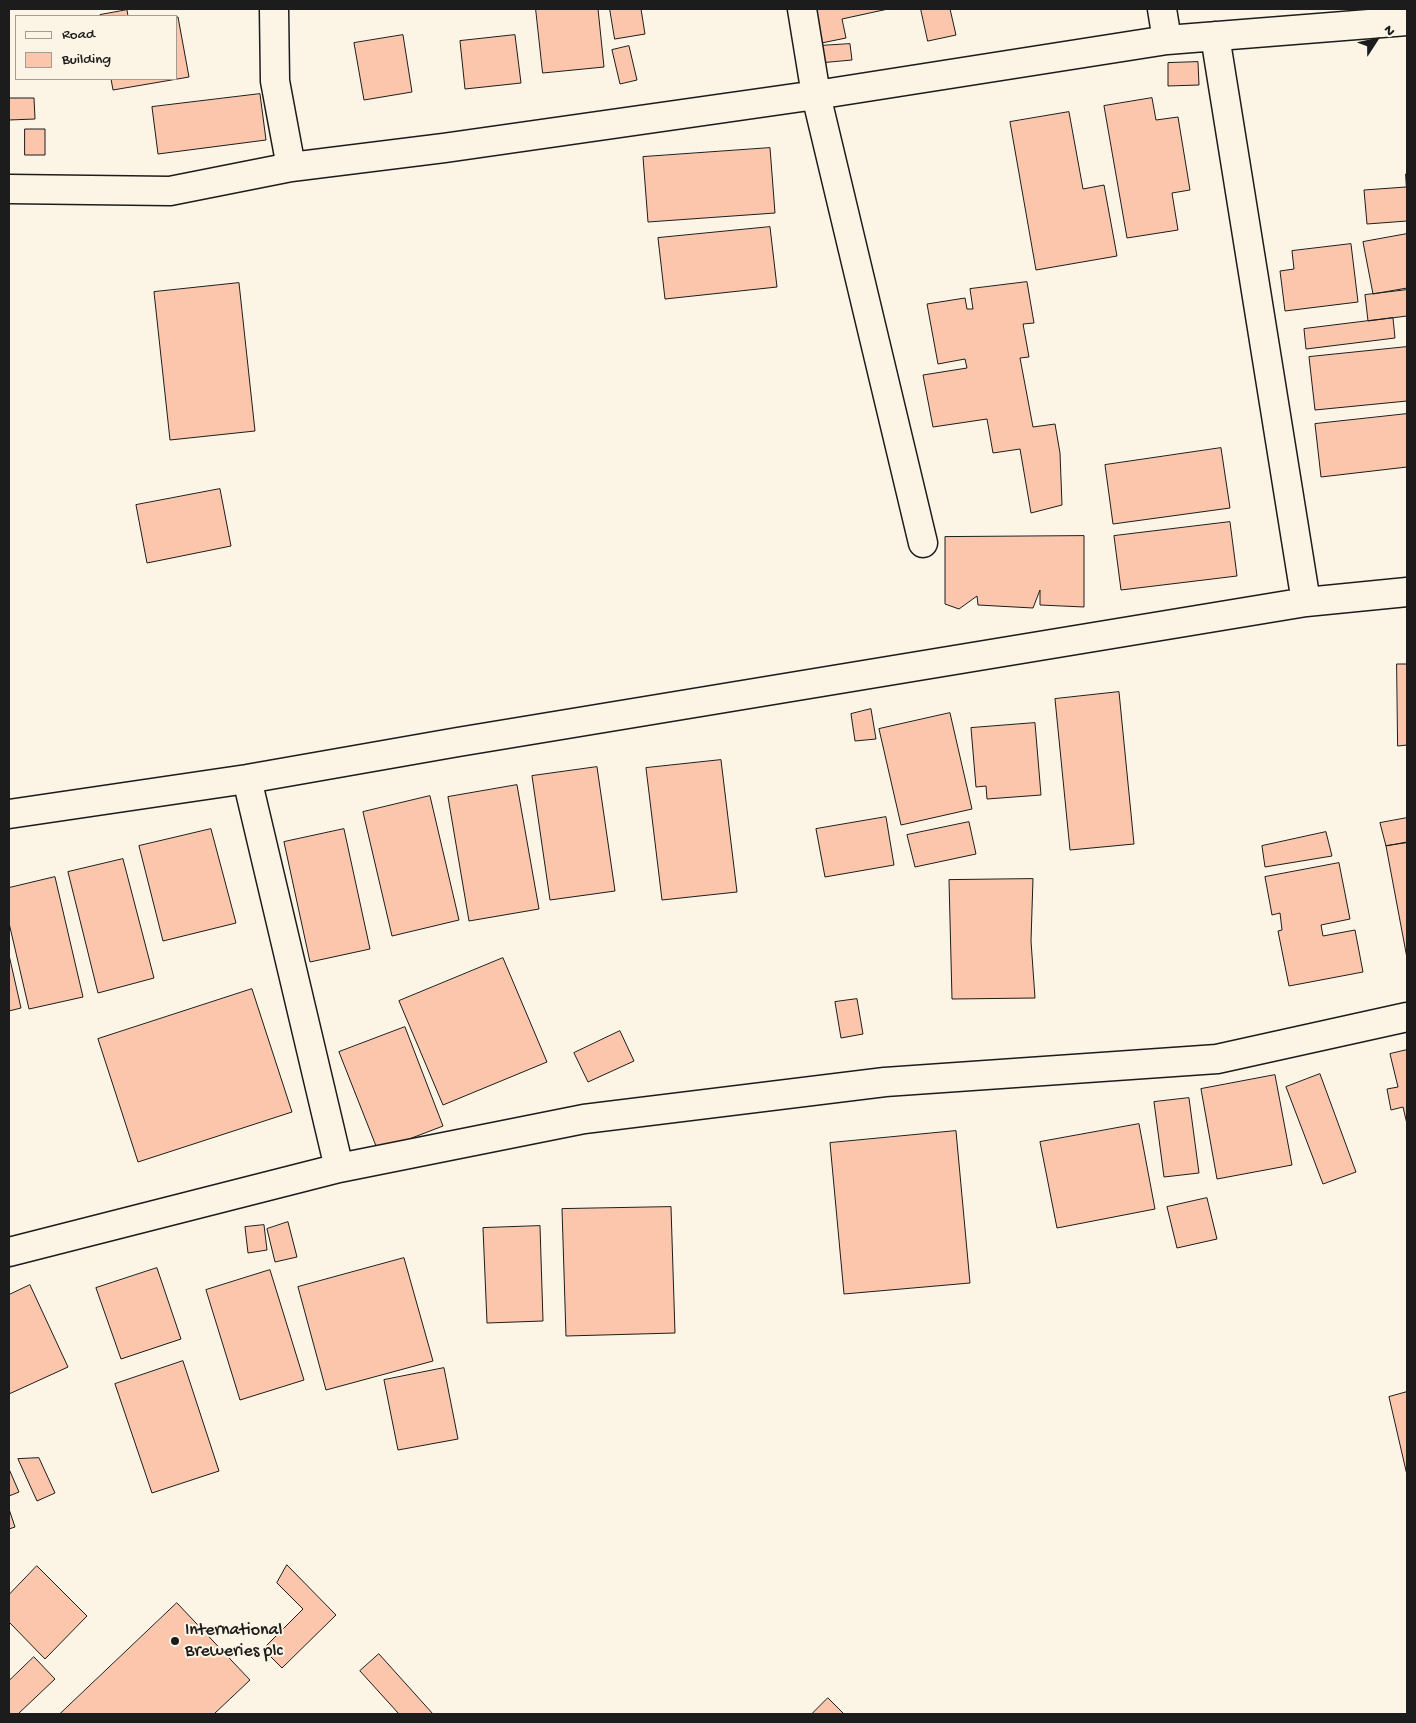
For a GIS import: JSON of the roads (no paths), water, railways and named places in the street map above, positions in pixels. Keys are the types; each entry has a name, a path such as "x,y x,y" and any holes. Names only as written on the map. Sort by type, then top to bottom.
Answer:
{"street":[{"path":"274,9 275,80 291,167"},
{"path":"280,9 291,167"},
{"path":"802,9 816,95 923,543"},
{"path":"1162,9 1167,40"},
{"path":"9,189 170,191 291,167 444,148 816,95 1167,40 1407,21"},
{"path":"1215,36 1306,602"},
{"path":"9,814 247,779 458,742 1306,602 1407,592"},
{"path":"247,779 339,1168"},
{"path":"9,1252 339,1168 584,1119 885,1082 1217,1059 1407,1017"}],"place":[{"name":"International Breweries plc","path":"175,1641"}]}
